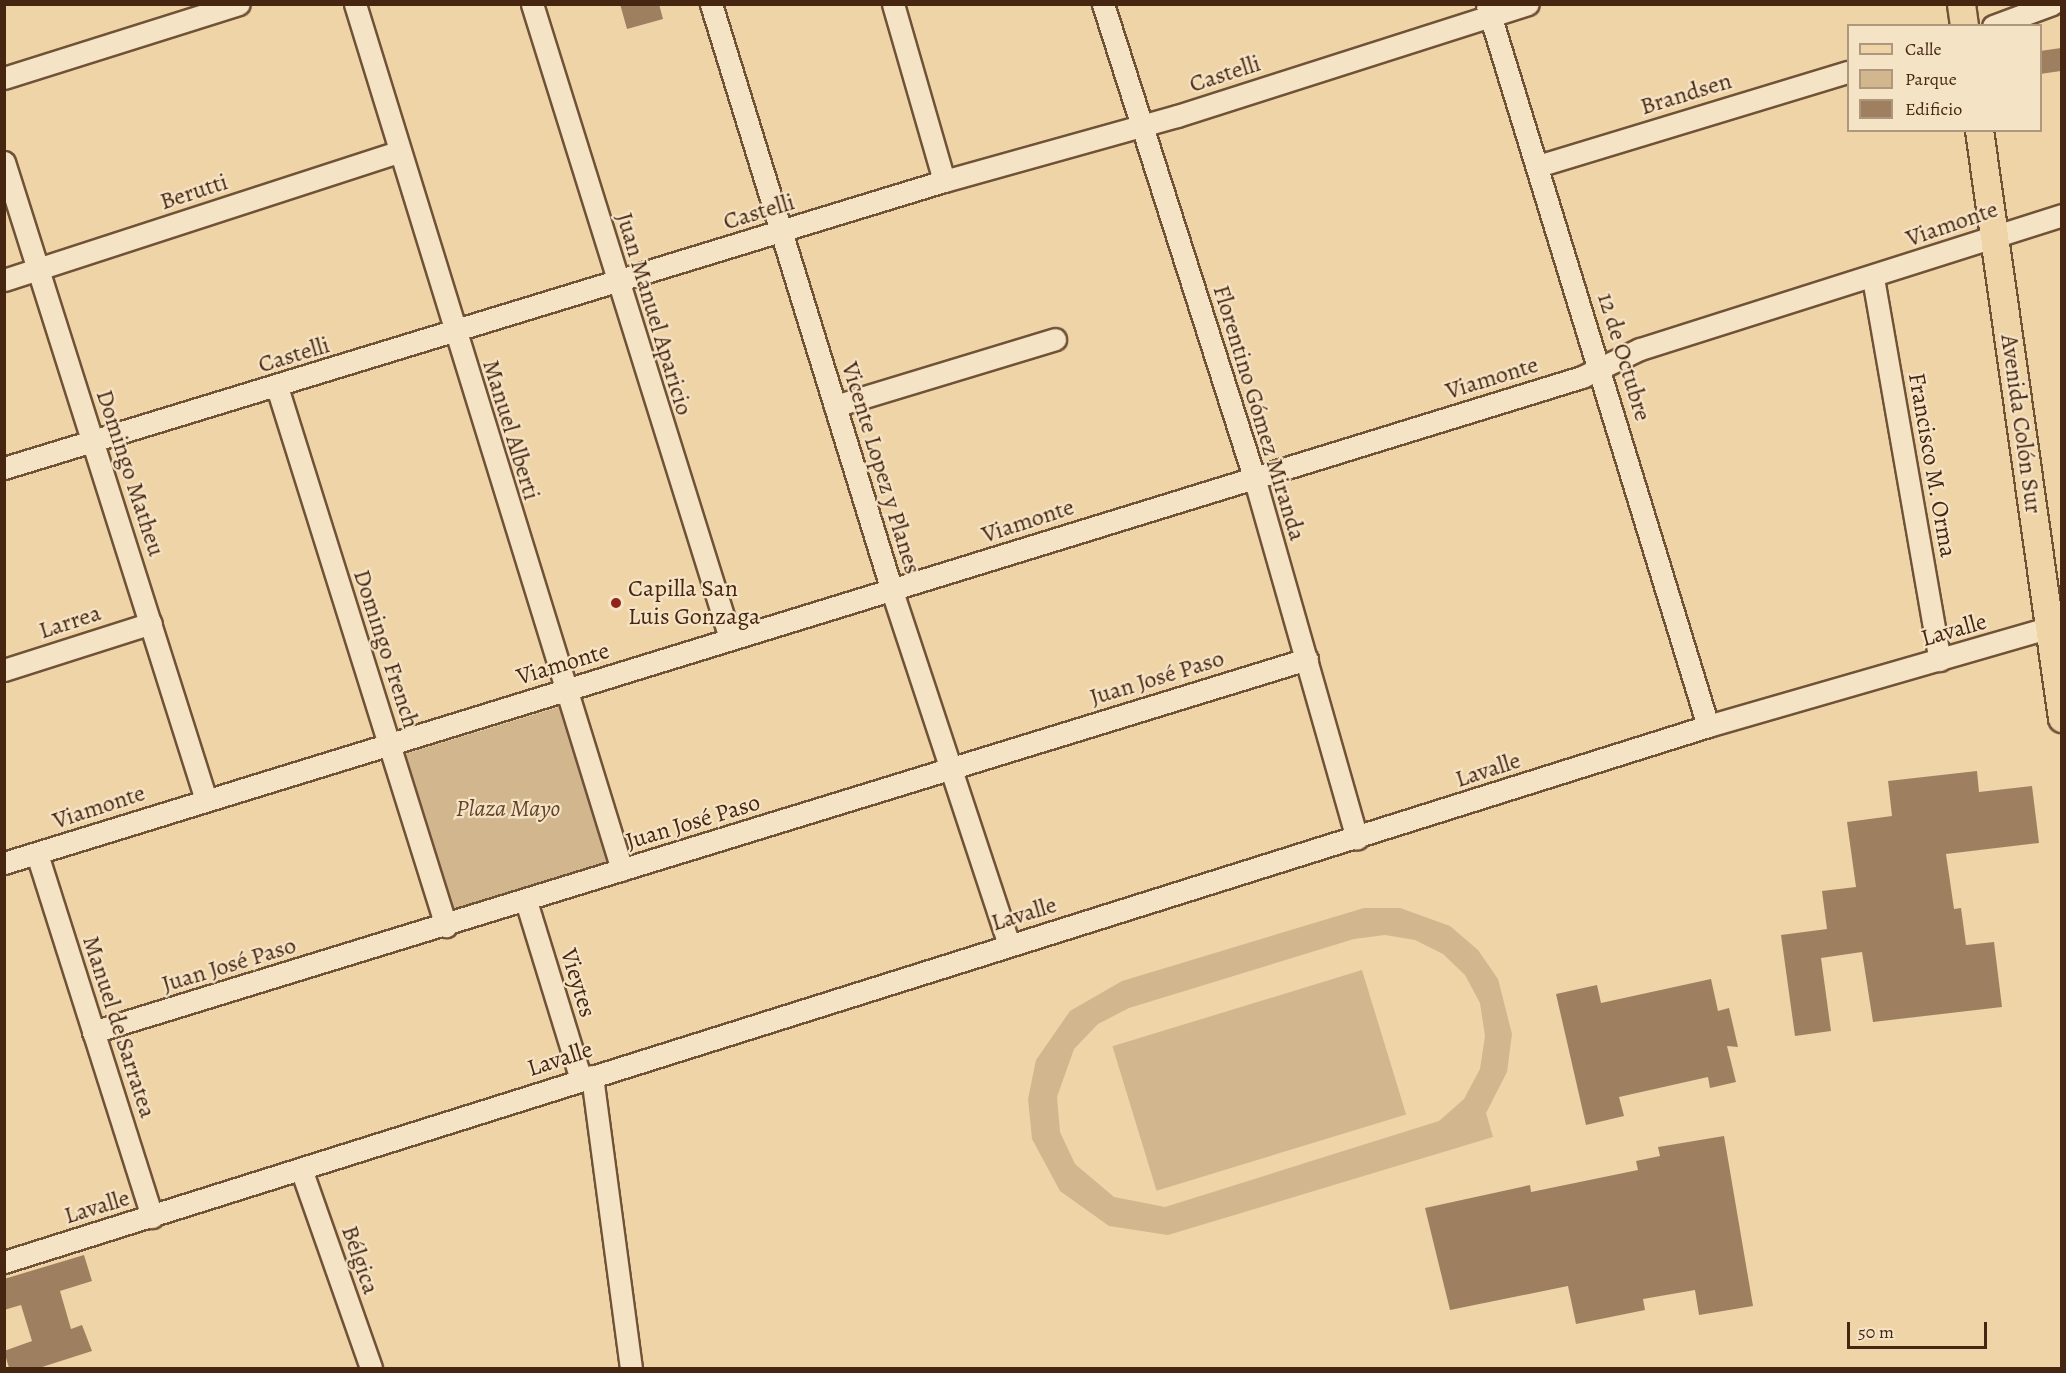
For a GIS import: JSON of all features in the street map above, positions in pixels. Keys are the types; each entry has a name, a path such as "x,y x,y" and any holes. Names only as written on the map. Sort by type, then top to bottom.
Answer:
{"main road":[{"path":"1961,4 1964,24"},
{"name":"Avenida Colón Sur","path":"1979,132 2056,626 2061,718"}],"street":[{"path":"4,78 239,4"},
{"name":"Manuel Alberti","path":"355,4 622,870"},
{"name":"Juan Manuel Aparicio","path":"532,4 616,282 730,638"},
{"name":"Vicente Lopez y Planes","path":"711,4 892,591 1010,945"},
{"path":"893,4 944,181"},
{"name":"Florentino Gómez Miranda","path":"1103,4 1254,477 1357,839"},
{"name":"Castelli","path":"4,468 277,387 944,181 1140,125 1488,10 1528,4"},
{"path":"1998,24 2052,4"},
{"name":"12 de Octubre","path":"1488,10 1600,367 1708,726"},
{"name":"Brandsen","path":"1538,166 1847,72"},
{"name":"Berutti","path":"4,280 399,152"},
{"name":"Domingo Matheu","path":"4,162 206,800"},
{"name":"Viamonte","path":"4,863 1582,377 1640,348 1873,278 2061,214"},
{"name":"Francisco M. Orma","path":"1873,278 1940,660"},
{"path":"835,406 1055,339"},
{"name":"Domingo French","path":"277,387 446,926"},
{"name":"Larrea","path":"4,670 151,623"},
{"name":"Lavalle","path":"4,1262 1010,945 1357,839 1708,726 2056,626"},
{"name":"Juan José Paso","path":"93,1032 446,926 1307,659"},
{"name":"Manuel de Sarratea","path":"37,854 152,1217"},
{"name":"Vieytes","path":"526,901 587,1078 631,1368"},
{"name":"Bélgica","path":"301,1169 371,1368"}],"green space":[{"name":"Plaza Mayo","path":"562,706 610,863 452,911 404,754"},
{"path":"1364,908 1400,908 1450,926 1478,950 1498,979 1512,1034 1507,1072 1486,1113 1493,1137 1168,1235 1109,1226 1060,1191 1032,1139 1028,1099 1036,1060 1070,1011 1122,981","holes":["1385,935 1415,940 1443,954 1465,975 1480,1003 1485,1036 1480,1069 1464,1099 1439,1121 1165,1207 1114,1197 1075,1164 1060,1132 1057,1097 1074,1049 1098,1024 1129,1008 1354,939"]},
{"path":"1362,970 1406,1114 1157,1191 1112,1046"}],"building":[{"path":"620,4 659,4 663,19 627,29"},
{"path":"2061,48 2061,71 2042,74 2042,51"},
{"path":"1977,771 1979,792 2032,786 2039,843 1946,854 1954,909 1961,908 1966,945 1994,942 2002,1007 1873,1022 1862,952 1821,958 1831,1031 1795,1036 1781,935 1827,929 1822,891 1856,887 1847,822 1892,816 1888,781"},
{"path":"1711,979 1718,1011 1729,1008 1738,1047 1727,1046 1736,1082 1710,1088 1708,1077 1619,1097 1624,1116 1586,1125 1556,994 1597,985 1601,1003"},
{"path":"1724,1136 1753,1306 1699,1315 1695,1290 1643,1299 1645,1310 1576,1324 1568,1286 1450,1310 1425,1208 1530,1185 1531,1192 1638,1170 1636,1161 1660,1156 1658,1147"},
{"path":"84,1255 92,1281 60,1291 71,1329 82,1325 92,1351 39,1368 9,1368 4,1351 32,1341 21,1305 4,1310 4,1279"}],"place":[{"name":"Capilla San Luis Gonzaga","path":"616,603"}]}
